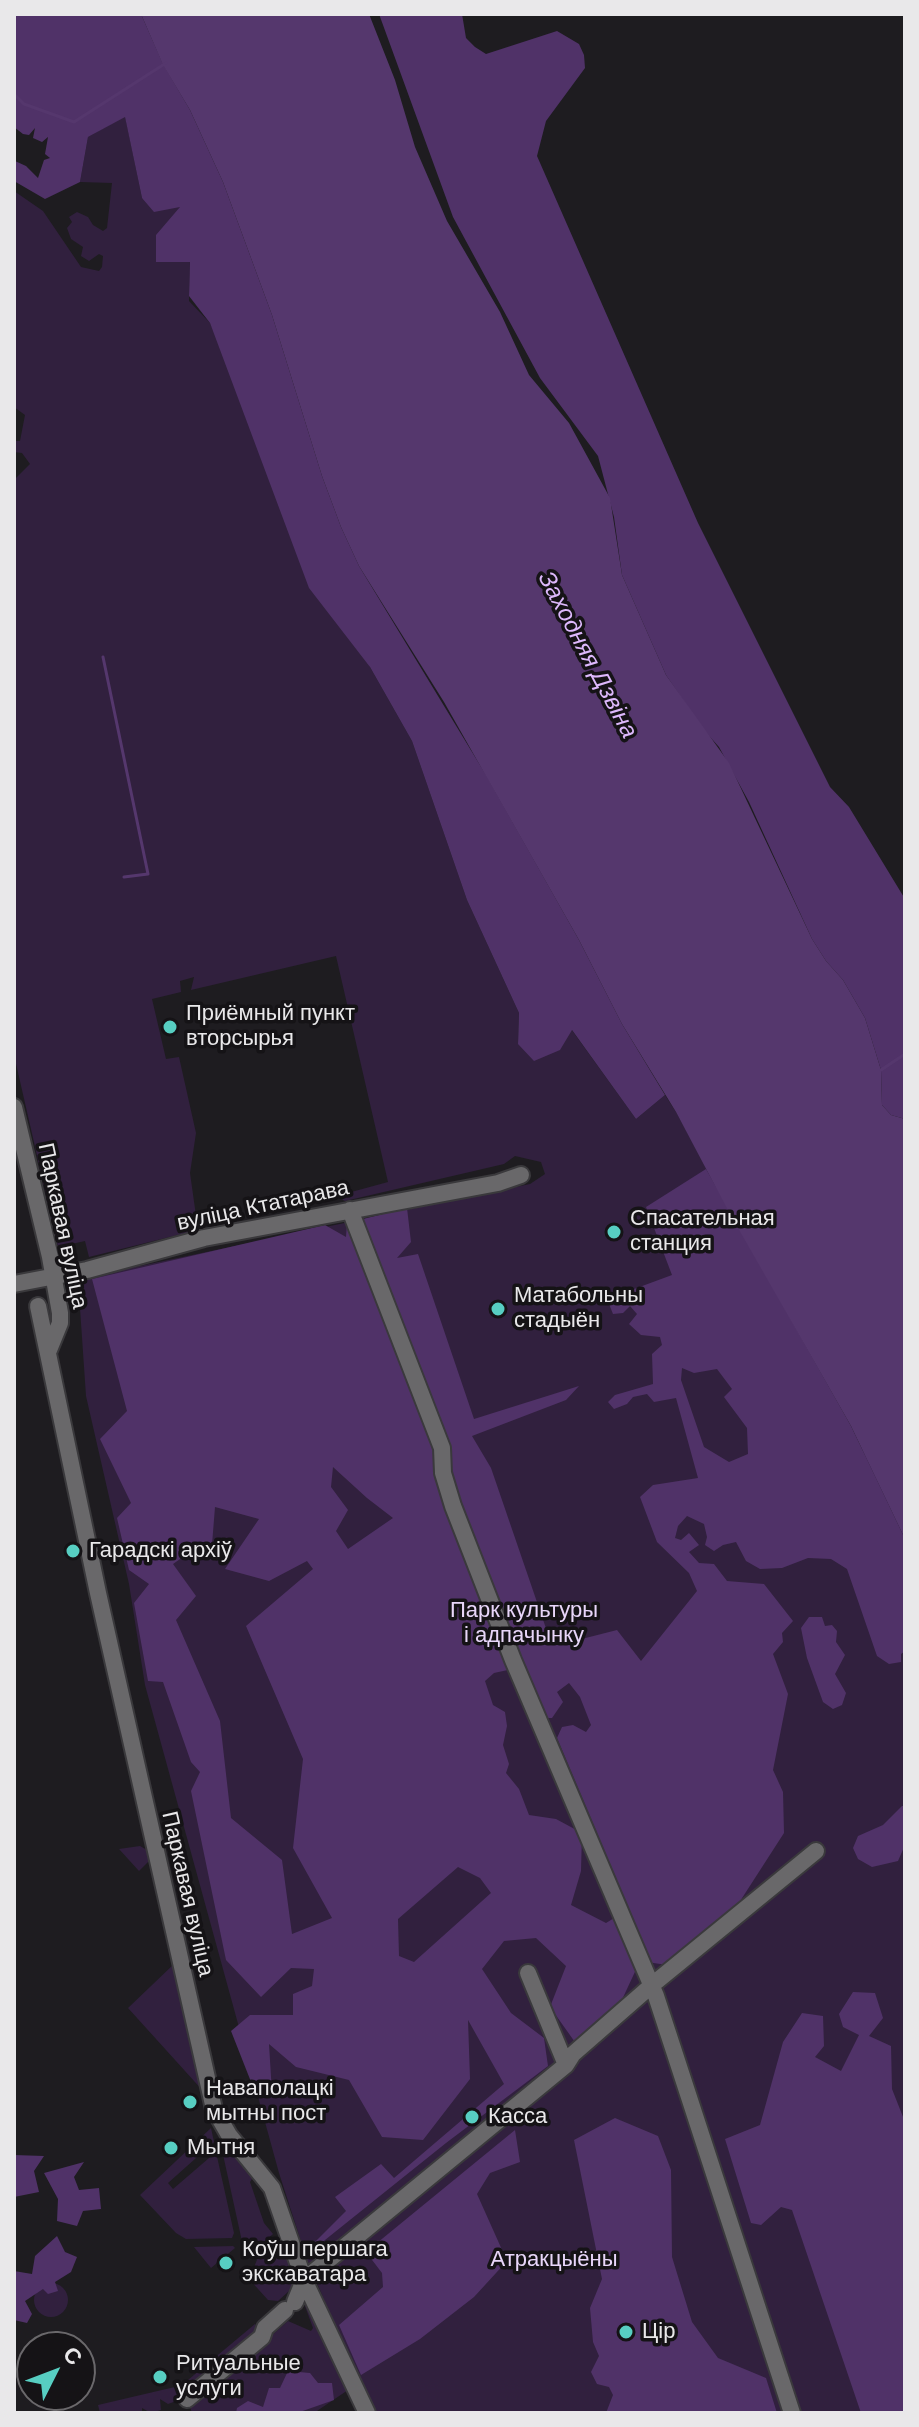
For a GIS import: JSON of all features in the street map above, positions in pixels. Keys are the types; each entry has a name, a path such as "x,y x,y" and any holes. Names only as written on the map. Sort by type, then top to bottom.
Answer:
{"street":[{"name":"Паркавая вуліца","path":"14,1107 60,1313 60,1323 49,1352"},
{"name":"вуліца Ктатарава","path":"14,1284 204,1238 498,1183 521,1175"},
{"path":"350,1210 442,1448 443,1473 453,1506 513,1660 652,1985 792,2413"},
{"name":"Паркавая вуліца","path":"38,1306 59,1414 214,2109 229,2135 272,2188 304,2280 367,2413"},
{"path":"187,2399 262,2337 265,2328 290,2306 304,2280 566,2065 573,2054 652,1985 816,1851"},
{"path":"528,1973 566,2065"}],"green space":[{"path":"14,14 141,14 223,182 272,315 322,476 359,566 486,775 579,940 622,1024 665,1095 636,1119 572,1030 560,1050 534,1061 518,1044 519,1013 467,900 412,741 370,667 309,588 210,323 189,296 190,262 156,262 156,235 180,207 154,212 142,198 125,117 88,137 80,182 45,199 14,181 15,161 26,166 38,178 44,160 50,158 45,154 48,137 42,142 33,138 35,128 29,135 14,127"},
{"path":"379,14 462,14 466,38 486,54 557,31 579,44 585,68 546,121 537,156 698,523 830,787 849,807 905,899 905,1119 891,1115 882,1105 881,1070 865,1018 843,980 812,939 749,802 719,747 666,675 622,575 614,517 598,456 540,378 453,217"},
{"name":"Парк культуры і адпачынку","path":"125,116 142,198 180,206 190,262 189,301 210,323 370,667 412,741 467,900 519,1013 518,1044 571,1029 636,1119 665,1095 868,1460 905,1539 905,2413 372,2413 306,2257 279,2173 145,1685 129,1584 86,1396 78,1279 530,1184 545,1174 541,1162 515,1156 504,1164 345,1201 339,1198 388,1182 336,956 191,990 194,977 180,981 181,992 152,999 166,1059 179,1057 196,1133 190,1173 198,1230 89,1257 85,1241 58,1247 14,1055 14,480 30,464 22,453 14,452 14,441 20,441 25,415 14,407 14,191 43,211 81,267 99,271 103,256 99,254 89,261 81,256 83,247 71,239 67,228 72,222 69,217 77,212 88,217 93,225 103,231 107,228 112,183 80,182 88,137"},
{"path":"706,1169 851,1426 905,1539 905,1651 901,1654 901,1662 889,1664 877,1656 847,1569 831,1559 808,1558 782,1568 760,1569 746,1561 736,1542 714,1551 705,1545 704,1524 687,1516 678,1526 675,1538 681,1540 689,1533 699,1545 689,1552 699,1563 714,1564 727,1581 764,1584 793,1621 782,1633 783,1642 773,1654 788,1694 773,1770 783,1792 784,1833 735,1909 667,1965 640,1961 620,2004 577,2045 550,2007 566,1966 536,1938 504,1941 482,1969 511,2013 544,2038 548,2066 315,2248 314,2243 346,2211 335,2197 381,2164 394,2178 504,2084 468,2020 470,2079 423,2140 382,2137 349,2080 296,2067 269,2044 272,2093 255,2092 231,2031 250,2015 293,2015 293,1994 312,1986 314,1969 291,1968 261,1997 226,1960 191,1791 200,1772 191,1762 163,1682 148,1681 134,1603 149,1584 129,1570 117,1518 131,1503 100,1439 127,1411 92,1279 325,1225 346,1237 347,1223 407,1208 411,1242 397,1258 418,1254 474,1419 579,1386 566,1400 472,1436 491,1468 550,1640 566,1643 617,1630 641,1661 697,1591 689,1573 657,1542 640,1497 653,1485 698,1478 676,1398 654,1402 647,1394 633,1397 627,1404 614,1409 608,1402 615,1395 653,1384 652,1354 662,1345 660,1337 641,1335 629,1324 637,1314 630,1306 623,1313 613,1314 607,1299 672,1275 646,1207","holes":["682,1368 694,1373 717,1369 732,1389 724,1397 747,1428 748,1454 729,1462 704,1447 681,1380","333,1467 393,1518 348,1549 336,1531 348,1510 331,1487","215,1507 259,1519 225,1569 269,1581 307,1561 313,1569 246,1626 303,1759 293,1848 332,1918 292,1934 282,1860 231,1818 220,1721 176,1620 196,1596 173,1564 190,1552 211,1557","526,1666 546,1718 552,1718 563,1702 557,1692 569,1683 580,1697 591,1725 586,1732 573,1725 562,1727 557,1738 629,1909 606,1923 571,1905 581,1871 582,1833 556,1819 529,1815 519,1789 506,1773 509,1764 503,1745 507,1726 505,1712 493,1705 485,1681 494,1673","458,1867 480,1878 491,1893 414,1962 399,1956 398,1919"]},
{"path":"809,1617 822,1617 825,1626 832,1625 837,1631 836,1642 845,1655 835,1674 846,1693 842,1705 833,1709 823,1702 807,1658 801,1628"},
{"path":"905,1806 905,1845 898,1861 872,1867 858,1859 853,1848 858,1836 883,1825"},
{"path":"140,1846 147,1850 150,1860 139,1871 119,1849"},
{"path":"174,1964 204,2092 128,2008"},
{"path":"853,1992 875,1993 883,2018 869,2036 891,2046 892,2089 905,2122 905,2413 861,2413 792,2210 781,2207 761,2225 751,2223 725,2139 760,2125 783,2042 802,2013 823,2016 824,2046 815,2057 841,2071 859,2035 843,2027 839,2014"},
{"path":"615,2118 658,2136 671,2170 672,2257 692,2322 718,2358 766,2378 777,2413 606,2413 613,2395 609,2387 597,2384 591,2372 599,2356 593,2342 590,2308 602,2279 574,2140"},
{"path":"211,2128 214,2142 168,2183 173,2189 216,2152 234,2233 232,2238 186,2239 176,2233 140,2195"},
{"path":"515,2130 520,2162 490,2173 477,2194 507,2261 474,2297 420,2339 361,2375 339,2325 383,2287 382,2273 366,2252"},
{"path":"230,2147 255,2174 250,2182 264,2223 273,2234 255,2250 243,2246 222,2150"},
{"path":"14,2155 44,2156 34,2171 39,2192 14,2197"},
{"path":"84,2162 74,2177 79,2190 99,2188 101,2209 83,2211 77,2226 57,2221 58,2199 44,2173"},
{"path":"283,2234 300,2281 278,2301 268,2300 249,2279 259,2255"},
{"path":"57,2236 65,2252 77,2257 71,2272 55,2282 58,2291 48,2294 43,2289 25,2301 32,2314 27,2323 14,2320 14,2271 32,2274 35,2256"},
{"path":"194,2247 235,2248 211,2268"},
{"path":"51,2283 63,2288 68,2300 63,2312 51,2317 39,2312 34,2300 39,2288"},
{"path":"308,2304 348,2390 314,2413 192,2413 189,2404 195,2403 288,2321 311,2331 313,2328 305,2306"},
{"path":"255,2324 259,2335 189,2394 182,2385"},
{"path":"288,2371 310,2373 318,2383 332,2383 334,2400 297,2413 236,2413 237,2408 248,2401 263,2407 269,2388 280,2388"},
{"path":"179,2386 186,2393 177,2389 179,2400 168,2404 160,2399 161,2410 151,2413 142,2408 142,2413 100,2413 98,2405"}],"water":[{"name":"Заходняя Дзвіна","path":"141,14 369,14 395,80 415,147 447,221 500,312 529,375 569,423 610,498 622,575 666,675 729,763 812,939 843,980 865,1018 881,1070 882,1105 891,1115 905,1119 905,1539 851,1426 730,1214 676,1112 622,1024 579,940 444,702 359,566 322,476 272,315 223,182 190,110 163,65"}],"waterway":[{"path":"14,94 24,104 74,122 166,63"},
{"path":"103,657 148,874 124,877"},
{"path":"881,1070 905,1054"}],"place":[{"name":"Приёмный пункт вторсырья","path":"170,1027"},
{"name":"Спасательная станция","path":"614,1232"},
{"name":"Матабольны стадыён","path":"498,1309"},
{"name":"Гарадскі архіў","path":"73,1551"},
{"name":"Наваполацкі мытны пост","path":"190,2102"},
{"name":"Касса","path":"472,2117"},
{"name":"Мытня","path":"171,2148"},
{"name":"Коўш першага экскаватара","path":"226,2263"},
{"name":"Цір","path":"626,2332"},
{"name":"Ритуальные услуги","path":"160,2377"}],"park label":[{"name":"Атракцыёны","path":"554,2260"}]}
